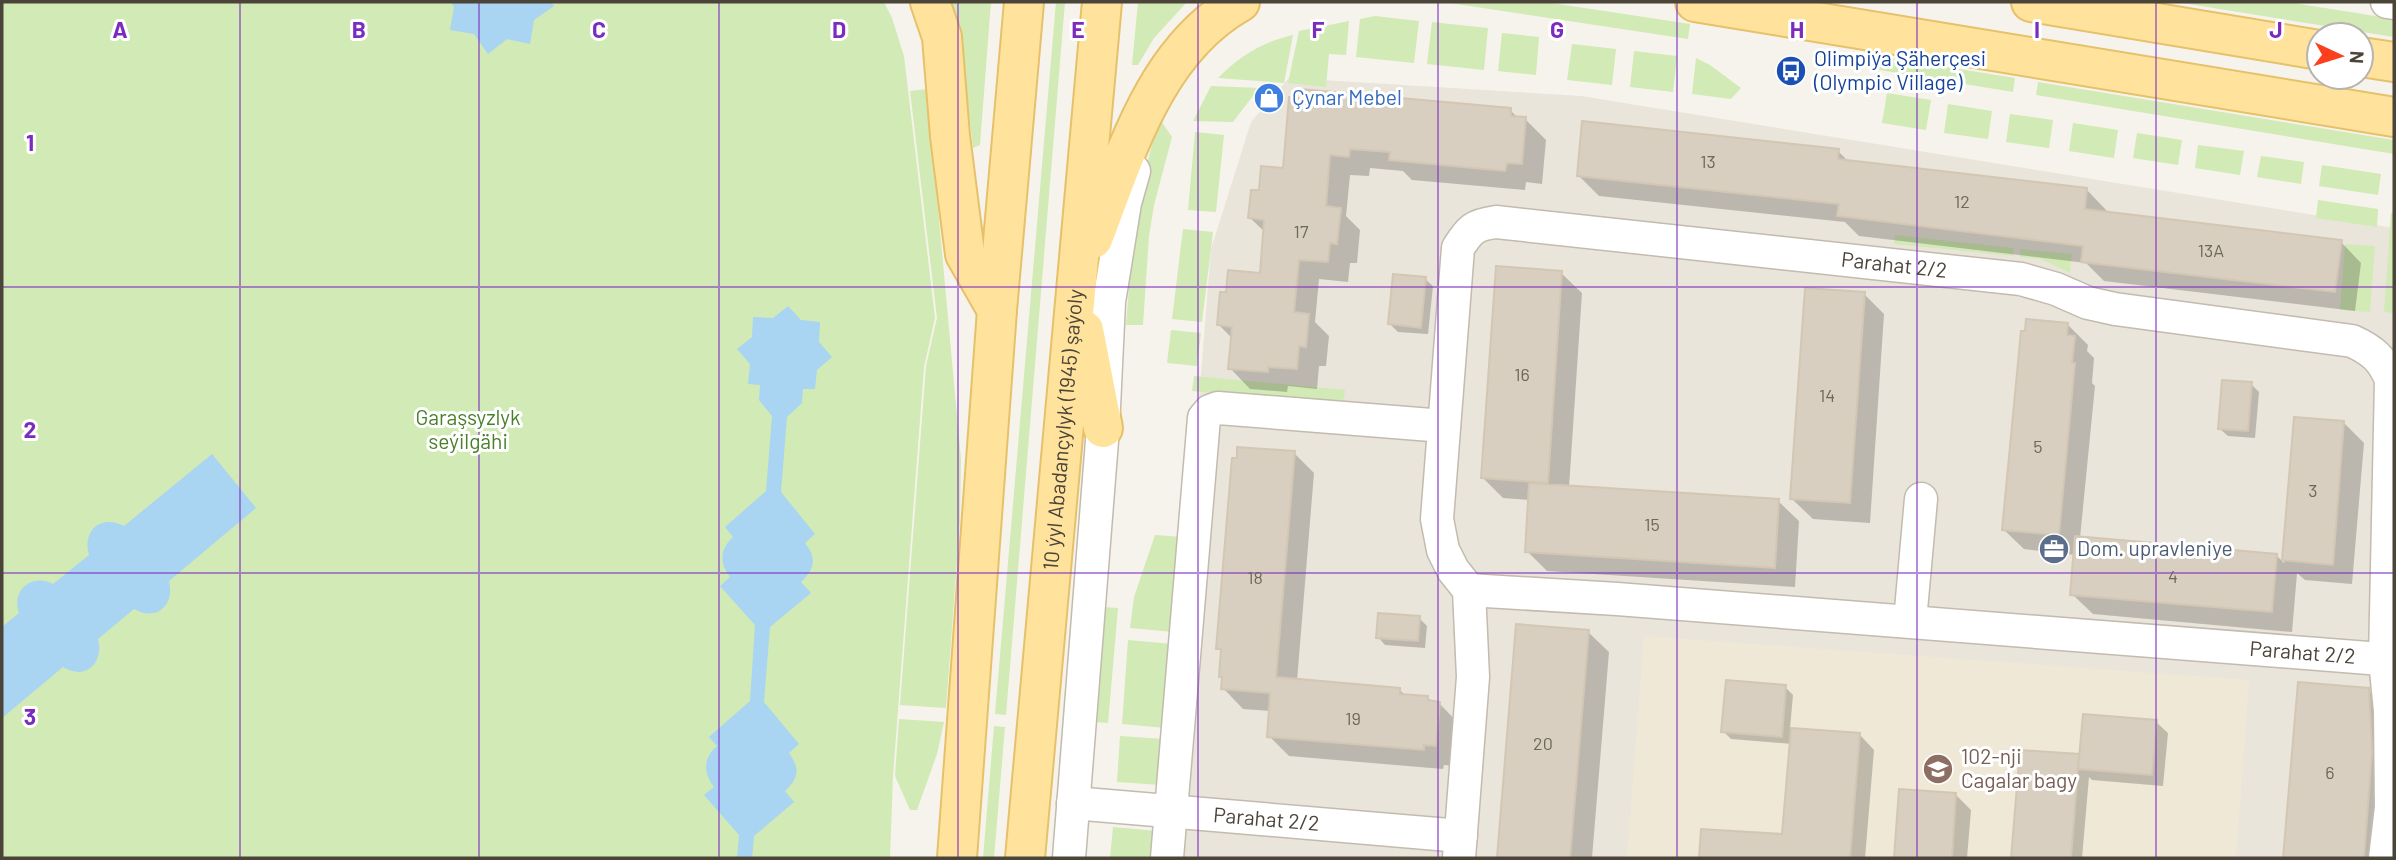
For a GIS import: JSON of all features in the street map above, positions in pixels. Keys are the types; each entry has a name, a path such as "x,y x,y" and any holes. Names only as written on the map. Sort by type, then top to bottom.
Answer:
{"main road":[{"path":"930,2 942,37 950,136 965,254 997,310"},
{"path":"957,858 997,310 1024,2"},
{"name":"10 ýyl Abadançylyk (1945) şaýoly","path":"1025,858 1102,2"},
{"path":"1103,428 1075,286 1121,162 1155,91 1201,29 1240,2"},
{"path":"1695,2 2394,117"},
{"path":"2031,2 2305,48"},
{"path":"2375,59 2394,62"}],"street":[{"path":"2387,2 2394,3"},
{"name":"10 ýyl Abadançylyk (1945) şaýoly","path":"1069,858 1103,428 1111,290 1125,203 1155,91"},
{"name":"Parahat 2/2","path":"1073,803 1171,811 1460,847 1473,677 1469,590 1453,570 1443,550 1437,519 1458,248 1468,233 1479,224 1496,222 2021,279 2056,289 2088,303 2115,309 2352,341 2371,350 2385,365 2390,380 2390,660 1910,621 1469,590"},
{"path":"1167,858 1204,418 1210,411 1218,408 1444,426"},
{"path":"1910,621 1922,499"},
{"path":"2385,858 2391,793 2390,660"}],"shaded area":[{"path":"1289,78 1581,96 2394,228 2394,858 1162,858 1211,249 1251,122"},
{"name":"102-nji Cagalar bagy","path":"1644,636 2249,680 2236,858 1627,858"}],"green space":[{"name":"Garaşsyzlyk seýilgähi","path":"2,2 884,2 904,56 935,318 924,367 893,776 890,858 2,858"},
{"path":"950,2 991,2 980,145 973,148 961,44"},
{"path":"1056,2 1065,2 1006,715 995,714"},
{"path":"1138,2 1187,2 1154,38 1138,65 1132,65"},
{"path":"1443,2 1545,2 1690,24 1688,39"},
{"path":"2176,2 2287,2 2394,19 2394,37 2375,34 2375,21 2305,23"},
{"path":"1375,16 1419,21 1414,63 1356,57 1360,19"},
{"path":"1349,21 1346,55 1329,54 1326,87 1288,83 1299,31"},
{"path":"1432,22 1488,28 1484,70 1427,64"},
{"path":"1502,33 1539,37 1536,75 1498,71"},
{"path":"1293,35 1284,83 1218,78 1252,51"},
{"path":"1572,44 1616,49 1612,85 1567,80"},
{"path":"1634,51 1677,56 1673,92 1630,87"},
{"path":"1865,54 2015,78 2013,92 1862,67"},
{"path":"1696,58 1741,88 1731,99 1692,94"},
{"path":"2038,82 2394,140 2394,154 2036,95"},
{"path":"1211,86 1259,88 1233,122 1193,121"},
{"path":"927,89 961,459 960,521 946,708 900,705 926,366 937,318 910,91"},
{"path":"1887,93 1931,100 1926,130 1882,123"},
{"path":"1948,104 1992,111 1988,139 1944,133"},
{"path":"2010,114 2053,120 2049,148 2006,142"},
{"path":"1159,118 1172,137 1154,205 1149,236 1143,325 1126,325 1133,238"},
{"path":"2073,123 2118,130 2114,158 2069,151"},
{"path":"1195,132 1224,135 1216,212 1188,210"},
{"path":"2137,133 2182,140 2178,165 2133,158"},
{"path":"2198,145 2244,151 2240,175 2195,168"},
{"path":"2261,156 2304,162 2301,184 2257,177"},
{"path":"2322,165 2381,174 2378,195 2319,186"},
{"path":"2318,200 2378,209 2377,227 2316,218"},
{"path":"2391,213 2394,213 2394,313 2384,312"},
{"path":"1183,229 1213,232 1202,322 1172,319"},
{"path":"1895,235 2014,248 2013,256 1894,244"},
{"path":"2345,244 2375,246 2370,312 2340,310"},
{"path":"2020,249 2072,254 2070,273 2041,259 2020,257"},
{"path":"1171,330 1201,333 1197,366 1167,363"},
{"path":"1194,376 1345,390 1343,405 1192,391"},
{"path":"1155,535 1182,537 1174,632 1130,628 1134,597"},
{"path":"1103,607 1118,608 1108,723 1093,722"},
{"path":"1128,640 1173,644 1166,728 1122,724"},
{"path":"899,719 944,722 937,754 917,810 910,810 895,776"},
{"path":"994,726 1005,727 994,858 983,858"},
{"path":"1120,736 1165,739 1161,785 1117,782"},
{"path":"1113,827 1157,831 1155,858 1110,858"}],"water":[{"path":"451,2 551,2 554,6 534,20 530,44 507,39 488,54 474,34 450,30 454,7"},
{"path":"788,306 801,320 820,322 819,342 832,357 817,370 815,389 803,389 802,403 787,417 781,492 815,534 805,543 813,563 801,582 811,593 770,627 764,702 799,744 789,753 795,763 796,773 793,782 785,791 794,802 754,836 752,858 737,858 739,835 704,795 714,787 706,766 709,756 717,746 709,737 750,701 755,625 720,586 730,577 722,556 733,537 725,527 766,491 772,416 759,400 760,385 748,384 750,364 737,349 752,337 753,317 773,318"},
{"path":"212,454 256,508 169,581 169,597 162,609 142,613 134,609 98,639 98,655 91,667 79,672 63,667 2,718 2,627 19,613 17,605 21,591 31,582 45,581 53,584 89,555 88,538 95,527 108,522 124,526"}],"building":[{"path":"1300,89 1511,108 1511,116 1526,117 1522,164 1507,163 1505,171 1389,160 1390,152 1350,149 1349,157 1330,155 1326,206 1341,208 1337,244 1330,243 1328,262 1299,260 1294,312 1309,314 1306,347 1299,346 1297,369 1268,367 1268,372 1228,369 1232,327 1217,325 1220,292 1226,292 1228,270 1260,273 1264,220 1248,218 1251,190 1259,190 1261,166 1283,168 1289,97 1300,98"},
{"path":"1582,121 1839,149 1838,159 2087,188 2085,209 2342,240 2335,292 2081,262 2083,246 1837,216 1839,204 1577,176"},
{"path":"1496,266 1562,271 1548,483 1481,478"},
{"path":"1393,274 1426,277 1421,328 1388,324"},
{"path":"1805,288 1865,292 1850,503 1790,499"},
{"path":"2026,319 2068,323 2067,335 2075,336 2072,363 2075,363 2059,535 2002,530 2021,331 2025,331"},
{"path":"2222,380 2252,382 2248,431 2218,429"},
{"path":"2294,417 2344,421 2333,565 2282,560"},
{"path":"1237,447 1295,451 1276,677 1400,688 1400,694 1428,696 1428,700 1440,702 1436,746 1424,745 1424,750 1267,737 1270,693 1221,689 1221,649 1216,649 1232,458 1237,458"},
{"path":"1529,483 1779,499 1775,568 1525,552"},
{"path":"2075,536 2277,554 2272,612 2070,595"},
{"path":"1378,613 1420,616 1418,641 1376,638"},
{"path":"1516,624 1589,630 1570,858 1497,858"},
{"path":"1726,680 1786,685 1782,737 1721,732"},
{"path":"2298,682 2369,688 2372,752 2364,858 2283,858"},
{"path":"2083,714 2157,720 2152,775 2078,769"},
{"path":"1791,728 1860,733 1850,858 1699,858 1701,829 1782,834"},
{"path":"2020,750 2079,754 2071,858 2011,858"},
{"path":"1899,789 1956,793 1952,858 1894,858"}],"place":[{"name":"Olimpiýa Şäherçesi (Olympic Village)","path":"1791,71"},
{"name":"Çynar Mebel","path":"1269,98"},
{"name":"Dom. upravleniye","path":"2054,549"},
{"name":"102-nji Cagalar bagy","path":"1938,769"}]}
